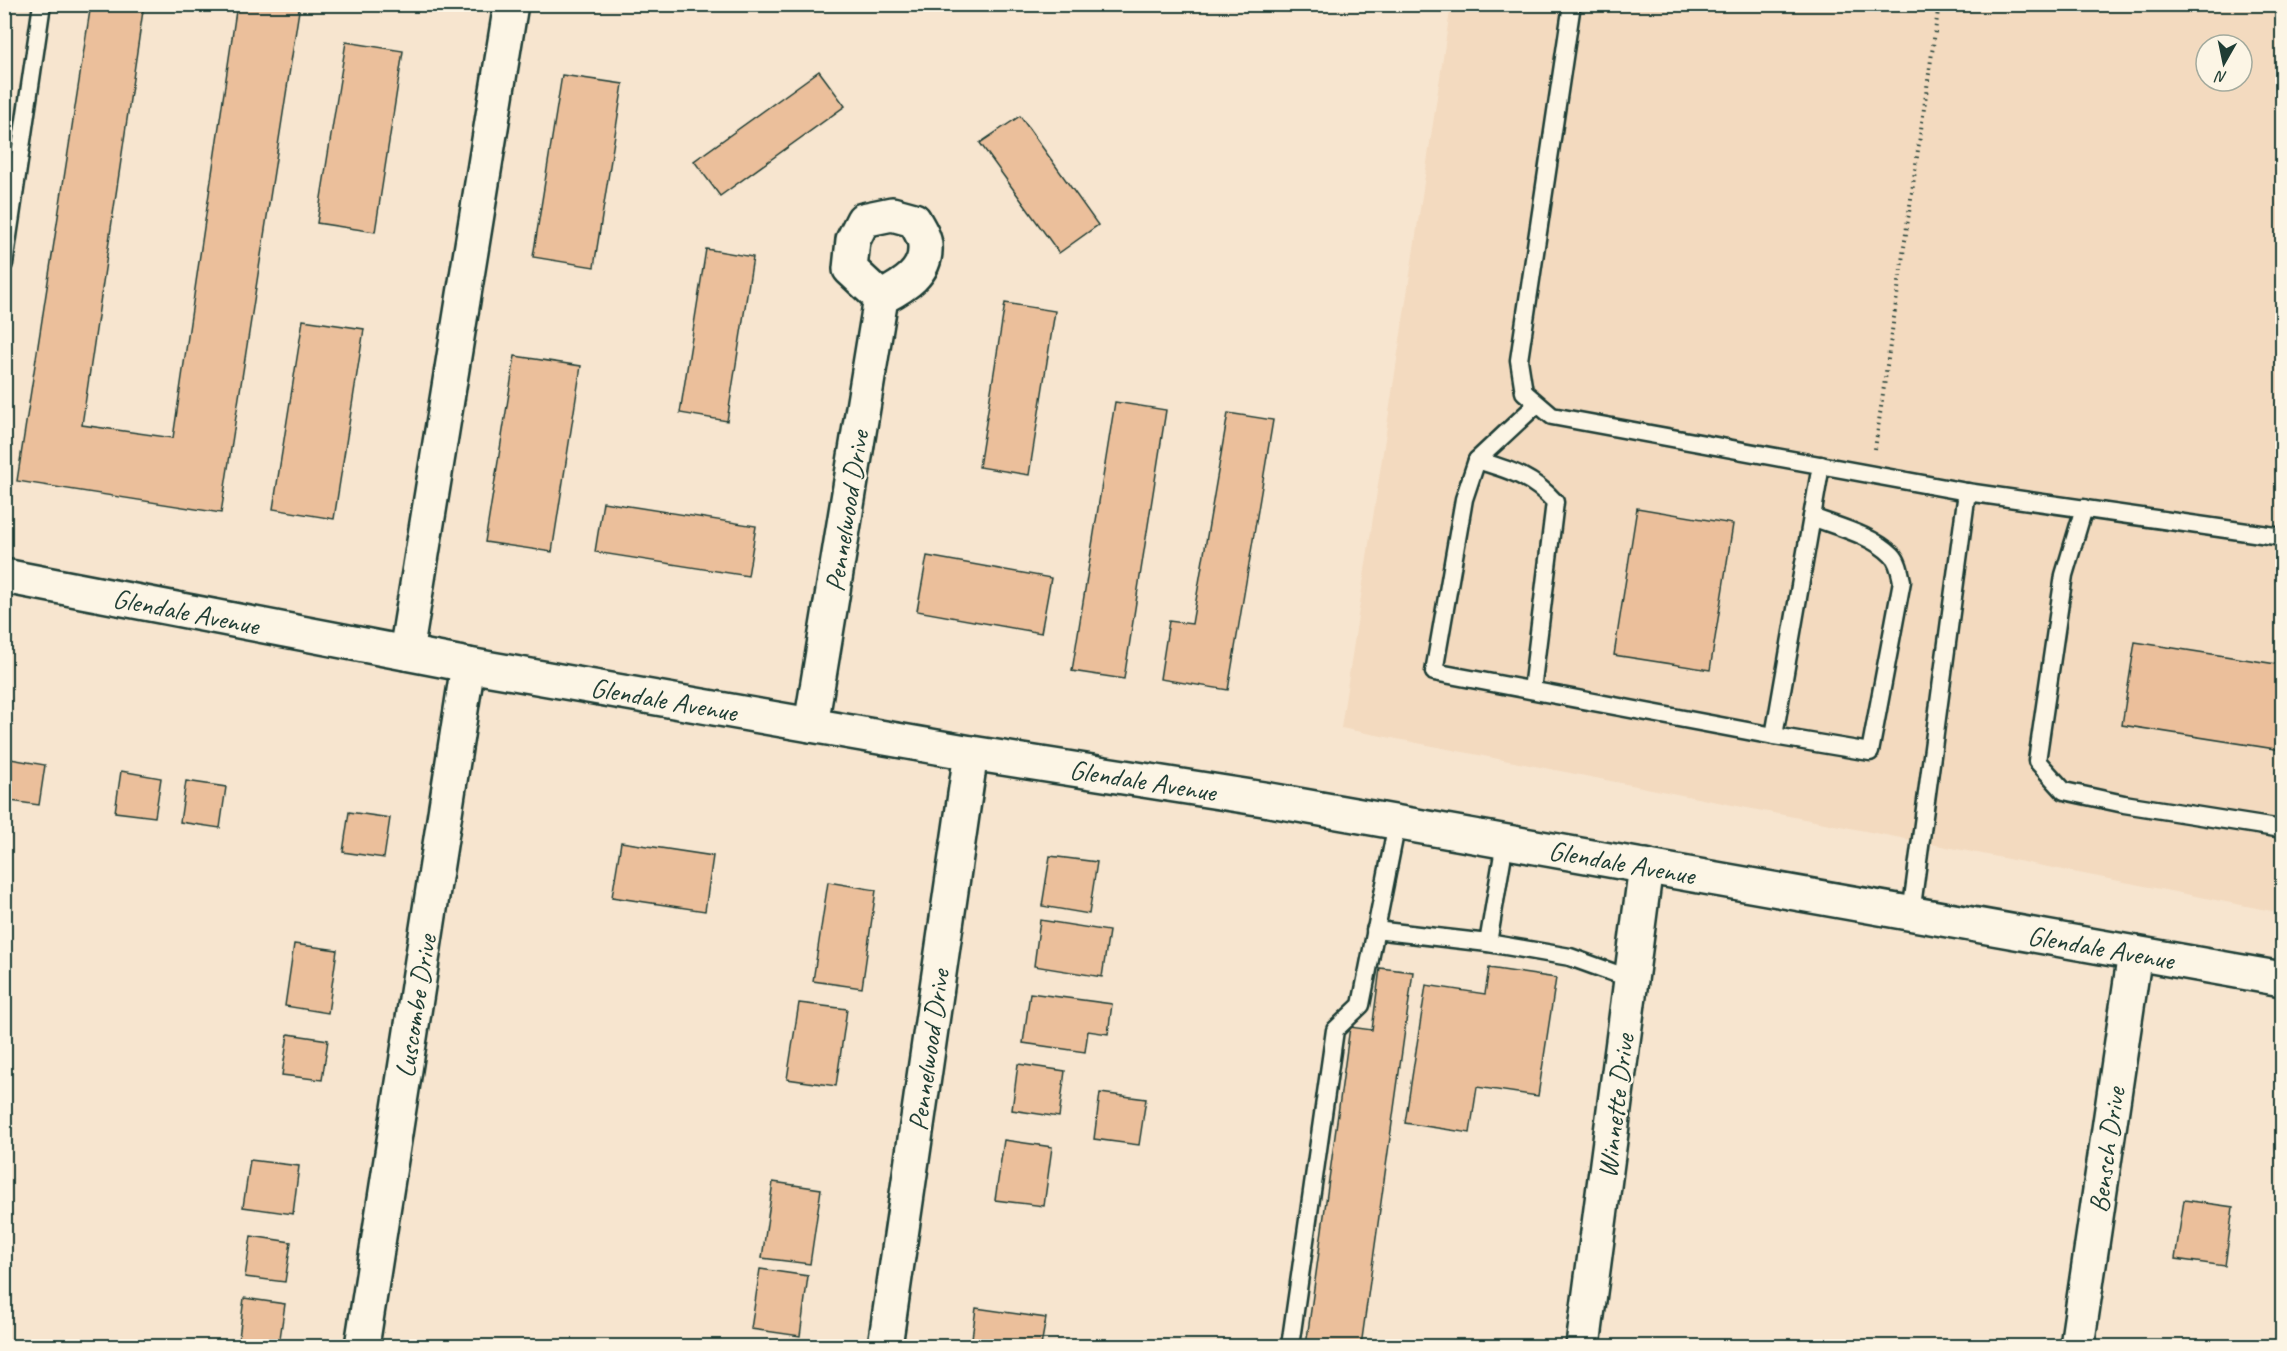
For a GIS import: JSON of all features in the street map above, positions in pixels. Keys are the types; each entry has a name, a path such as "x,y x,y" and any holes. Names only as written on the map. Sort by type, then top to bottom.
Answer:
{"street":[{"path":"406,653 511,4"},
{"name":"Pennelwood Drive","path":"811,725 881,298"},
{"name":"Glendale Avenue","path":"4,576 468,665 971,753 1264,799 2283,979"},
{"name":"Luscombe Drive","path":"362,1347 468,665"},
{"name":"Pennelwood Drive","path":"885,1347 971,753"},
{"name":"Winnette Drive","path":"1584,1347 1646,866"},
{"name":"Bensch Drive","path":"2077,1347 2135,953"}],"lane":[{"path":"4,264 42,4"},
{"path":"1572,4 1519,360 1524,392 1552,416 1967,492 2283,537"},
{"path":"1537,404 1477,460 1464,499 1434,672 1870,752 1902,581 1899,568 1894,556 1870,540 1812,517"},
{"path":"1477,460 1524,475 1543,488 1556,502 1532,690"},
{"path":"1774,735 1821,465"},
{"path":"1911,914 1967,492"},
{"path":"2084,508 2064,575 2037,761 2064,791 2124,804 2283,829"},
{"path":"1290,1347 1335,1030 1361,1005 1397,823"},
{"path":"1488,943 1505,842"},
{"path":"1376,930 1488,943 1570,957 1631,979"}],"path":[{"path":"1870,474 1939,4"}],"shaded area":[{"path":"1451,5 2282,5 2282,913 1341,728"}],"building":[{"path":"91,4 144,4 82,425 173,438 237,4 300,4 221,513 17,481"},
{"path":"346,42 403,51 375,232 317,223"},
{"path":"819,71 845,106 720,196 694,161"},
{"path":"562,75 623,84 594,267 533,257"},
{"path":"1020,116 1098,225 1059,253 980,143"},
{"path":"706,249 753,257 727,421 680,413"},
{"path":"1005,303 1055,311 1029,475 979,467"},
{"path":"303,320 364,329 334,519 273,509"},
{"path":"515,356 581,366 552,552 485,542"},
{"path":"1115,402 1166,410 1124,679 1072,671"},
{"path":"1228,413 1273,420 1228,690 1160,679 1169,621 1192,624"},
{"path":"603,502 756,526 748,576 595,552"},
{"path":"1637,508 1733,524 1710,670 1614,655"},
{"path":"927,556 1051,578 1041,633 917,611"},
{"path":"2135,642 2282,665 2282,750 2122,725"},
{"path":"5,758 45,765 39,805 4,800"},
{"path":"121,771 161,778 155,817 115,812"},
{"path":"186,781 226,787 220,828 180,822"},
{"path":"349,812 390,818 384,858 343,852"},
{"path":"621,842 713,856 705,911 612,897"},
{"path":"1050,856 1097,862 1089,914 1042,906"},
{"path":"828,882 876,890 862,988 813,981"},
{"path":"1040,920 1109,931 1102,977 1034,966"},
{"path":"294,944 337,950 328,1013 285,1006"},
{"path":"1380,968 1413,972 1361,1346 1306,1346 1350,1027 1372,1030"},
{"path":"1489,968 1556,978 1538,1096 1477,1087 1470,1133 1405,1123 1426,985 1485,994"},
{"path":"1030,993 1112,1004 1108,1034 1088,1031 1085,1052 1023,1043"},
{"path":"799,1003 847,1009 836,1086 787,1079"},
{"path":"288,1034 328,1040 322,1080 282,1075"},
{"path":"1018,1064 1065,1071 1059,1117 1012,1110"},
{"path":"1100,1093 1146,1099 1139,1145 1094,1139"},
{"path":"1004,1140 1052,1147 1044,1206 995,1200"},
{"path":"250,1160 299,1166 293,1214 243,1207"},
{"path":"773,1182 821,1189 810,1264 762,1258"},
{"path":"2184,1200 2233,1207 2225,1266 2175,1259"},
{"path":"251,1236 291,1242 285,1282 245,1277"},
{"path":"760,1269 808,1276 800,1336 751,1329"},
{"path":"244,1298 285,1304 279,1345 239,1338"},
{"path":"976,1308 1046,1318 1041,1346 971,1346"}]}
